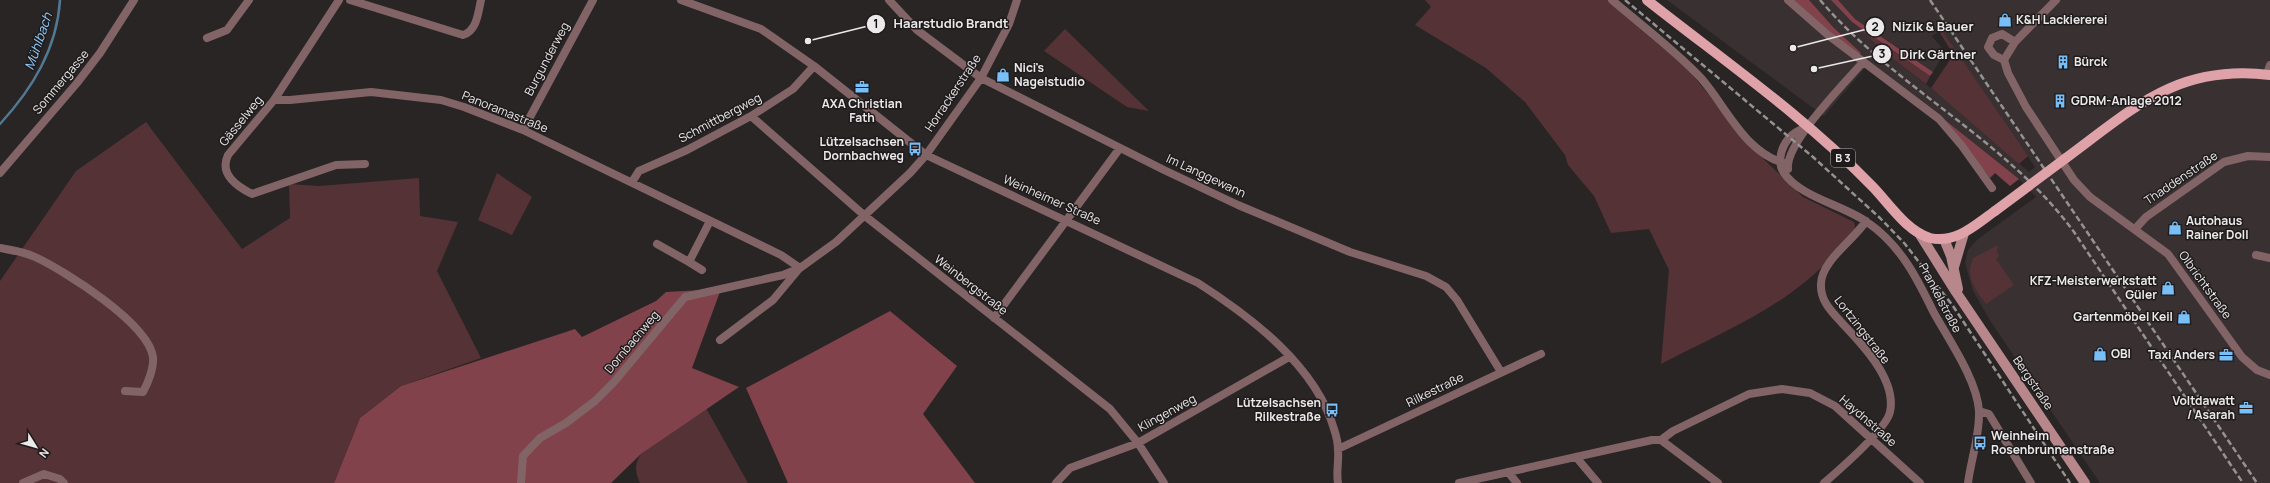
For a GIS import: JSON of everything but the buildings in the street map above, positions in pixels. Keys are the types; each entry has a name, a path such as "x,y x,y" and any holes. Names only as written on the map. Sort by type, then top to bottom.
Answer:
{"main road":[{"name":"B 3","path":"1647,0 1808,126 1853,166 1904,220 1919,232 1931,238 1944,239"},
{"path":"1942,269 1944,239 1964,233 2133,108 2172,85 2200,77 2231,72 2269,71"},
{"name":"Bergstraße","path":"1919,232 1959,297 2085,483"},
{"path":"1953,269 1964,233"},
{"name":"Bergstraße","path":"1944,239 1953,269 1959,297"}],"street":[{"name":"Sommergasse","path":"0,174 86,71 134,0"},
{"path":"207,38 227,30 249,0"},
{"name":"Gässelweg","path":"339,0 274,100 228,155 225,162 225,171 237,186 252,194 336,165 366,164"},
{"path":"350,0 463,35 468,33 474,26 482,0"},
{"name":"Burgunderweg","path":"523,130 593,0"},
{"name":"Weinheimer Straße","path":"683,0 761,29 814,66 926,155 1068,220 1198,283 1234,306 1273,340 1309,378 1328,411 1338,449 1338,483"},
{"name":"Im Langgewann","path":"889,0 917,30 981,78 1238,205 1350,252 1426,276 1446,287 1458,300 1501,372"},
{"name":"Horrackerstraße","path":"926,155 981,78 1009,24 1017,0"},
{"path":"1612,0 1702,78 1748,140 1784,163 1789,158 1808,126 1863,62"},
{"path":"1788,0 1863,62 1939,119 1962,146 1992,188"},
{"path":"2015,42 2002,34 1992,38 1988,46 1991,52 2004,60 2015,42 2056,0"},
{"name":"Olbrichtstraße","path":"2004,60 2008,73 2026,107 2074,180 2090,197 2168,254 2242,357 2257,370 2270,375"},
{"name":"Schmittbergweg","path":"632,182 639,171 687,150 751,116 793,89 814,66"},
{"name":"Panoramastraße","path":"274,100 290,100 371,92 441,100 523,130 781,254 800,268"},
{"name":"Weinbergstraße","path":"751,116 865,216 1110,409 1138,443 1164,483"},
{"path":"994,318 1120,148"},
{"name":"Dornbachweg","path":"521,483 523,456 540,438 566,423 595,401 614,382 685,297 783,275 800,268 836,242 865,216 910,173 926,155"},
{"name":"Thaddenstraße","path":"2135,229 2152,212 2224,162 2248,156 2270,157"},
{"name":"Prankelstraße","path":"1784,163 1790,180 1808,192 1838,205 1866,221 1884,235 1908,265 1963,367 1979,411 1978,431 1968,483"},
{"path":"689,262 710,221"},
{"name":"Lortzingstraße","path":"1824,483 1853,457 1890,413 1890,396 1880,370 1864,348 1823,299 1820,284 1825,268 1866,221"},
{"path":"657,244 702,270"},
{"path":"0,248 34,256 77,280 111,305 140,334 148,344 153,358 148,384 143,392 125,391"},
{"path":"2256,255 2270,258"},
{"name":"Dornbachweg","path":"720,340 773,300 800,268"},
{"name":"Rilkestraße","path":"1338,449 1541,354"},
{"name":"Klingenweg","path":"1056,483 1070,468 1138,443 1289,357"},
{"name":"Haydnstraße","path":"1661,440 1673,431 1749,394 1782,389 1810,393 1835,406 1920,483"},
{"path":"1979,411 1989,414 2031,483"},
{"path":"1460,483 1652,440 1661,440 1718,483"},
{"path":"1576,457 1598,483"},
{"path":"1508,472 1517,483"},
{"path":"23,483 44,474 60,479 64,483"}],"shaded area":[{"path":"1425,0 1611,0 1691,73 1749,145 1803,197 1854,222 1856,232 1826,264 1792,292 1745,321 1661,364 1669,270 1649,229 1611,233 1594,196 1568,165 1565,155 1525,102 1486,68 1415,25 1431,7"},
{"path":"1667,0 1792,0 1860,53 1834,28 1809,0 1831,0 1884,52 1931,88 2029,172 2035,167 1941,30 1932,36 1945,52 1933,72 1855,19 1838,0 2270,0 2270,483 2100,483 1991,322 1973,291 1965,263 1968,250 1978,239 2036,197 2019,179 1870,62 1824,116"},
{"path":"1792,0 1809,0 1834,28 1861,53 1858,55"},
{"path":"1831,0 1838,0 1855,19 1933,72 1930,76 1852,22"},
{"path":"1852,22 1930,76 1926,84 1884,52"},
{"path":"1065,29 1149,111 1127,107 1044,51"},
{"path":"1941,29 2028,156 2019,164 1931,88 1952,57 1950,49 1940,33"},
{"path":"1940,116 2019,179 2010,186 1995,173 1990,178"},
{"path":"146,122 242,249 290,218 289,184 319,186 419,178 420,216 458,222 437,271 481,358 401,386 360,418 334,483 0,483 0,281 76,171"},
{"path":"497,173 532,197 512,235 478,220"},
{"path":"1998,245 1997,251 1999,256 1996,259 2014,285 1986,304 1972,282 1970,271 1971,265 1973,258"},
{"path":"721,289 692,368 739,387 641,454 611,483 334,483 360,418 401,386 575,329 582,337 656,301 666,292"},
{"path":"890,311 957,366 923,414 975,483 788,483 746,388"},
{"path":"706,408 748,483 640,483 636,468 637,461 641,454"}],"waterway":[{"name":"Mühlbach","path":"0,124 12,111 41,67 54,35 60,0"}],"railway":[{"path":"1625,0 1813,157 1880,218 1905,244 1953,306 2070,483"},
{"path":"1820,0 1850,31 1882,60 1915,88 1984,141 2047,199 2074,232 2243,483"},
{"path":"1930,0 2257,483"}],"place":[{"name":"K&H Lackiererei","path":"2005,20"},
{"name":"Haarstudio Brandt","path":"808,41"},
{"name":"Nizik & Bauer","path":"1793,48"},
{"name":"Bürck","path":"2063,62"},
{"name":"Dirk Gärtner","path":"1814,69"},
{"name":"Nici's Nagelstudio","path":"1003,75"},
{"name":"AXA Christian Fath","path":"862,87"},
{"name":"GDRM-Anlage 2012","path":"2060,101"},
{"name":"Lützelsachsen Dornbachweg","path":"915,149"},
{"name":"Autohaus Rainer Doll","path":"2175,228"},
{"name":"KFZ-Meisterwerkstatt Güler","path":"2168,288"},
{"name":"Gartenmöbel Keil","path":"2184,317"},
{"name":"OBI","path":"2100,354"},
{"name":"Taxi Anders","path":"2226,355"},
{"name":"Voltdawatt / Asarah","path":"2246,408"},
{"name":"Lützelsachsen Rilkestraße","path":"1332,410"},
{"name":"Weinheim Rosenbrunnenstraße","path":"1980,443"}]}
